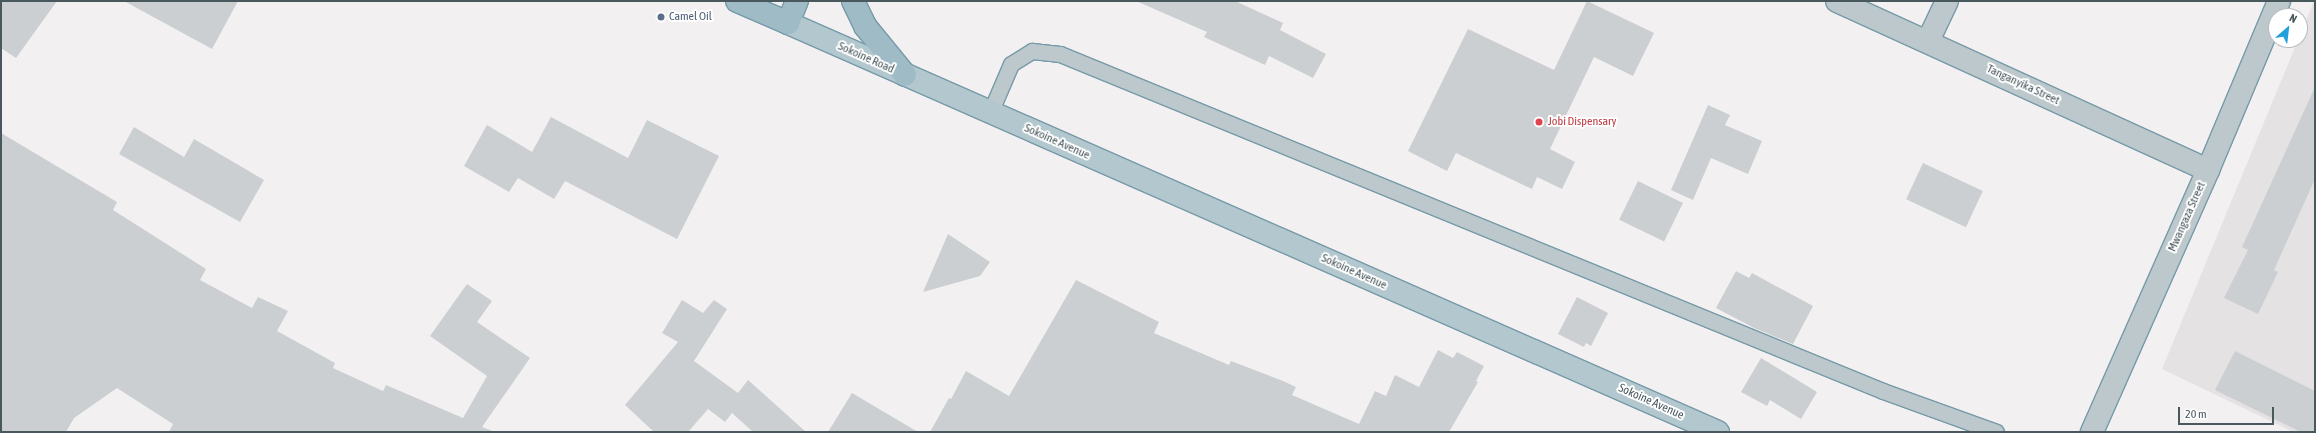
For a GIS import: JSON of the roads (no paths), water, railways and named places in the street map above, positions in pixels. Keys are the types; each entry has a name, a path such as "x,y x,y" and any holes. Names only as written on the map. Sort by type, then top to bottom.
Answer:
{"highway":[{"path":"788,23 797,1"},
{"path":"853,1 865,26 905,75"},
{"name":"Sokoine Road","path":"741,2 788,23"}],"main road":[{"name":"Sokoine Road","path":"788,23 990,113"},
{"name":"Sokoine Avenue","path":"990,113 1718,432"}],"street":[{"name":"Tanganyika Street","path":"1837,1 1928,41 2208,170"},
{"path":"1928,41 1947,1"},
{"name":"Mwangaza Street","path":"2092,432 2208,170 2279,1"}],"lane":[{"path":"990,113 1011,64 1032,51 1060,54 1883,392 1996,432"}],"place":[{"name":"Camel Oil","path":"661,17"},
{"name":"Jobi Dispensary","path":"1539,122"}]}
